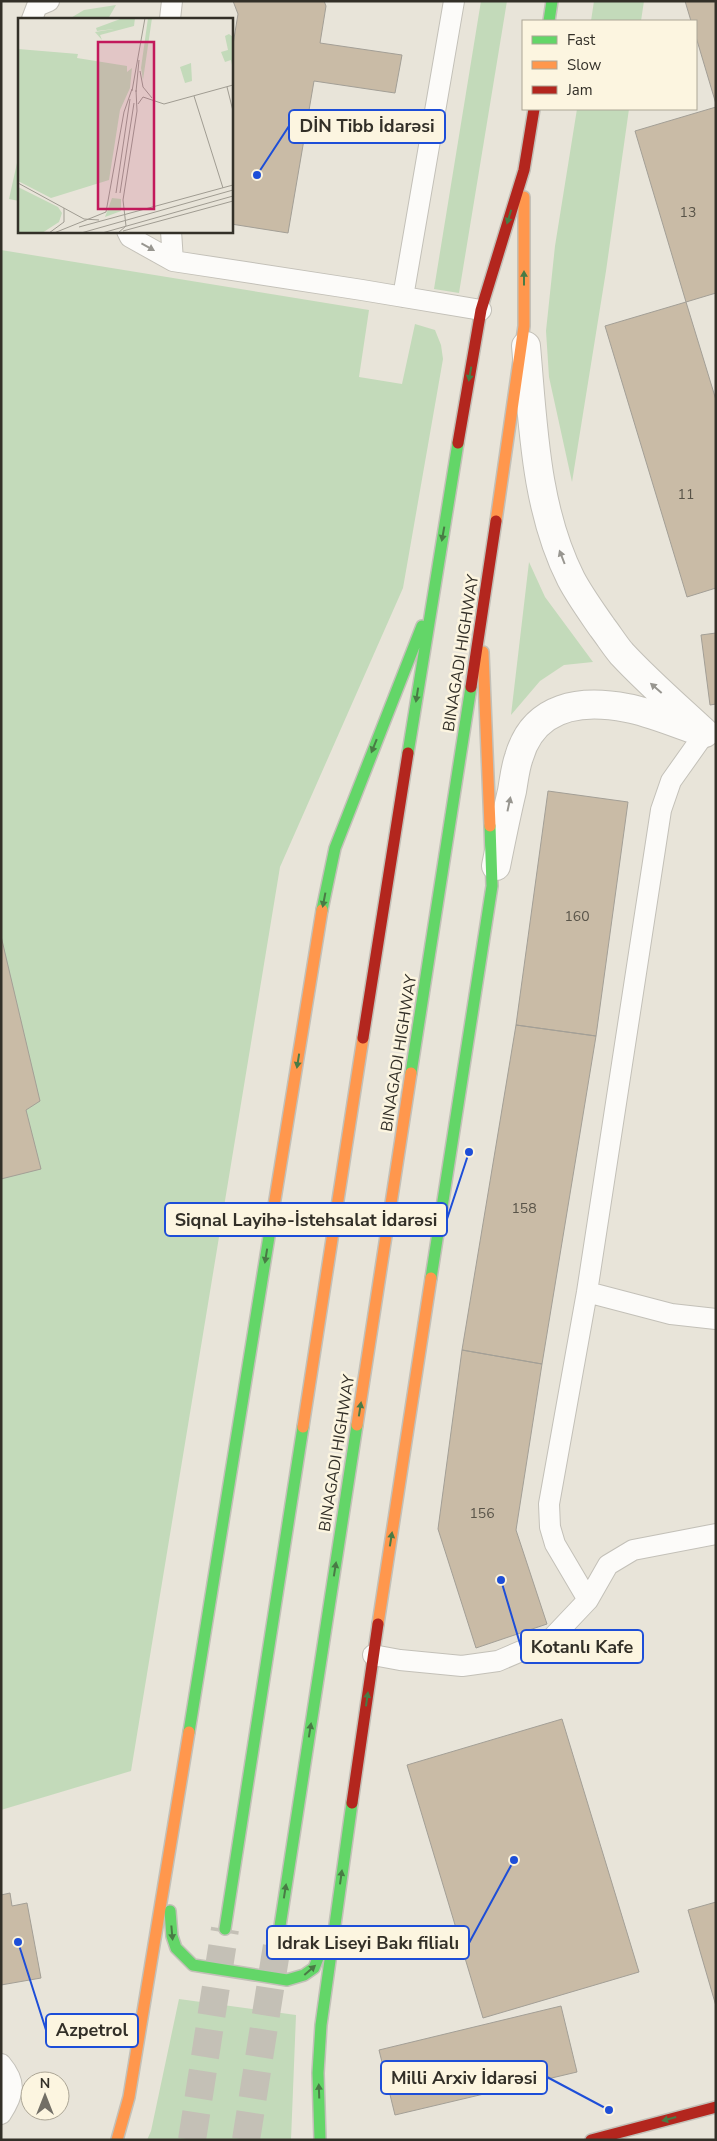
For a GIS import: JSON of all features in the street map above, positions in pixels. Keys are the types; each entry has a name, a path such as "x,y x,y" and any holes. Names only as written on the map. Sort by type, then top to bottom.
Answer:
{"main road":[{"path":"549,20 552,1"},
{"name":"BINAGADI HIGHWAY","path":"225,1929 431,604 480,310 524,170 534,110"},
{"name":"BINAGADI HIGHWAY","path":"278,1939 482,615 524,326 524,170"},
{"path":"117,2140 129,2097 168,1867 324,900 335,848 431,604"},
{"path":"320,2140 318,2074 321,2025 338,1897 492,886 482,615"},
{"path":"168,1867 174,1949 182,1958 193,1965 287,1980 311,1972 319,1962 338,1897"},
{"path":"591,2140 716,2107"}],"street":[{"path":"524,326 535,443 546,508 568,571 588,608 621,652 649,682 710,736"},
{"path":"492,886 519,756 528,736 538,723 551,713 567,707 591,704 628,708 710,736"}],"lane":[{"path":"170,18 172,1"},
{"path":"403,297 454,1"},
{"path":"128,232 130,237 173,261 480,310"},
{"path":"171,232 173,261"},
{"path":"588,1600 555,1544 550,1527 549,1504 587,1292 660,810 671,782 710,736"},
{"path":"587,1292 671,1314 716,1319"},
{"path":"374,1655 400,1660 462,1666 498,1660 552,1638 588,1600 608,1565 632,1550 716,1534"},
{"path":"1,2064 11,2077 12,2090 10,2100 1,2114"}],"green space":[{"path":"481,1 507,1 459,293 434,289"},
{"path":"594,1 644,1 641,20 591,20"},
{"path":"116,5 109,18 71,18 84,10"},
{"path":"577,110 629,110 606,271 572,482 549,377 546,331 555,246"},
{"path":"18,158 18,201 9,199"},
{"path":"1,250 369,310 359,377 402,384 415,324 435,330 441,345 443,359 403,588 280,867 131,1771 1,1810"},
{"path":"529,562 545,597 593,662 564,665 540,681 511,715"},
{"path":"179,1999 296,2015 291,2140 147,2140 151,2131"}],"building":[{"path":"233,1 324,1 326,6 320,43 402,55 395,93 314,81 288,233 232,224 232,51 238,14"},
{"path":"685,1 716,1 716,104 697,40 697,20 691,20"},
{"path":"716,107 716,293 686,302 635,131"},
{"path":"686,302 716,400 716,588 687,597 605,326"},
{"path":"716,633 716,704 710,705 701,635"},
{"path":"548,791 628,802 596,1036 516,1025"},
{"path":"1,936 40,1101 26,1110 41,1169 1,1179"},
{"path":"516,1025 596,1036 542,1364 462,1350"},
{"path":"462,1350 542,1364 516,1530 547,1624 476,1648 438,1529"},
{"path":"562,1719 639,1972 483,2018 407,1765"},
{"path":"10,1893 12,1906 27,1903 41,1978 1,1985 1,1895"},
{"path":"716,1902 716,2006 688,1910"},
{"path":"561,2006 577,2072 395,2115 379,2050"}],"tunnel":[{"path":"192,2140 225,1929"},
{"path":"246,2140 278,1939"}],"traffic: fast":[{"path":"549,20 552,1"},
{"path":"408,753 458,443"},
{"path":"322,910 335,848 422,626"},
{"path":"411,1073 471,687"},
{"path":"431,1278 492,886 490,826"},
{"path":"189,1732 272,1218"},
{"path":"278,1939 357,1425"},
{"path":"225,1929 303,1427"},
{"path":"320,2140 318,2073 321,2025 352,1803"},
{"path":"170,1911 172,1936 176,1948 193,1965 287,1980 304,1975 314,1968 325,1940"}],"traffic: slow":[{"path":"496,521 524,326 524,197"},
{"path":"483,652 490,826"},
{"path":"272,1218 322,910"},
{"path":"303,1427 363,1038"},
{"path":"357,1425 411,1073"},
{"path":"378,1624 431,1278"},
{"path":"117,2140 129,2097 189,1732"}],"traffic: jam":[{"path":"458,443 481,310 524,170 534,110"},
{"path":"471,687 496,521"},
{"path":"363,1038 408,753"},
{"path":"352,1803 378,1624"},
{"path":"591,2140 716,2107"}],"place":[{"name":"DİN Tibb İdarəsi","path":"257,175"},
{"name":"Siqnal Layihə-İstehsalat İdarəsi","path":"469,1152"},
{"name":"Kotanlı Kafe","path":"501,1580"},
{"name":"Idrak Liseyi Bakı filialı","path":"514,1860"},
{"name":"Azpetrol","path":"18,1942"},
{"name":"Milli Arxiv İdarəsi","path":"609,2110"}]}
